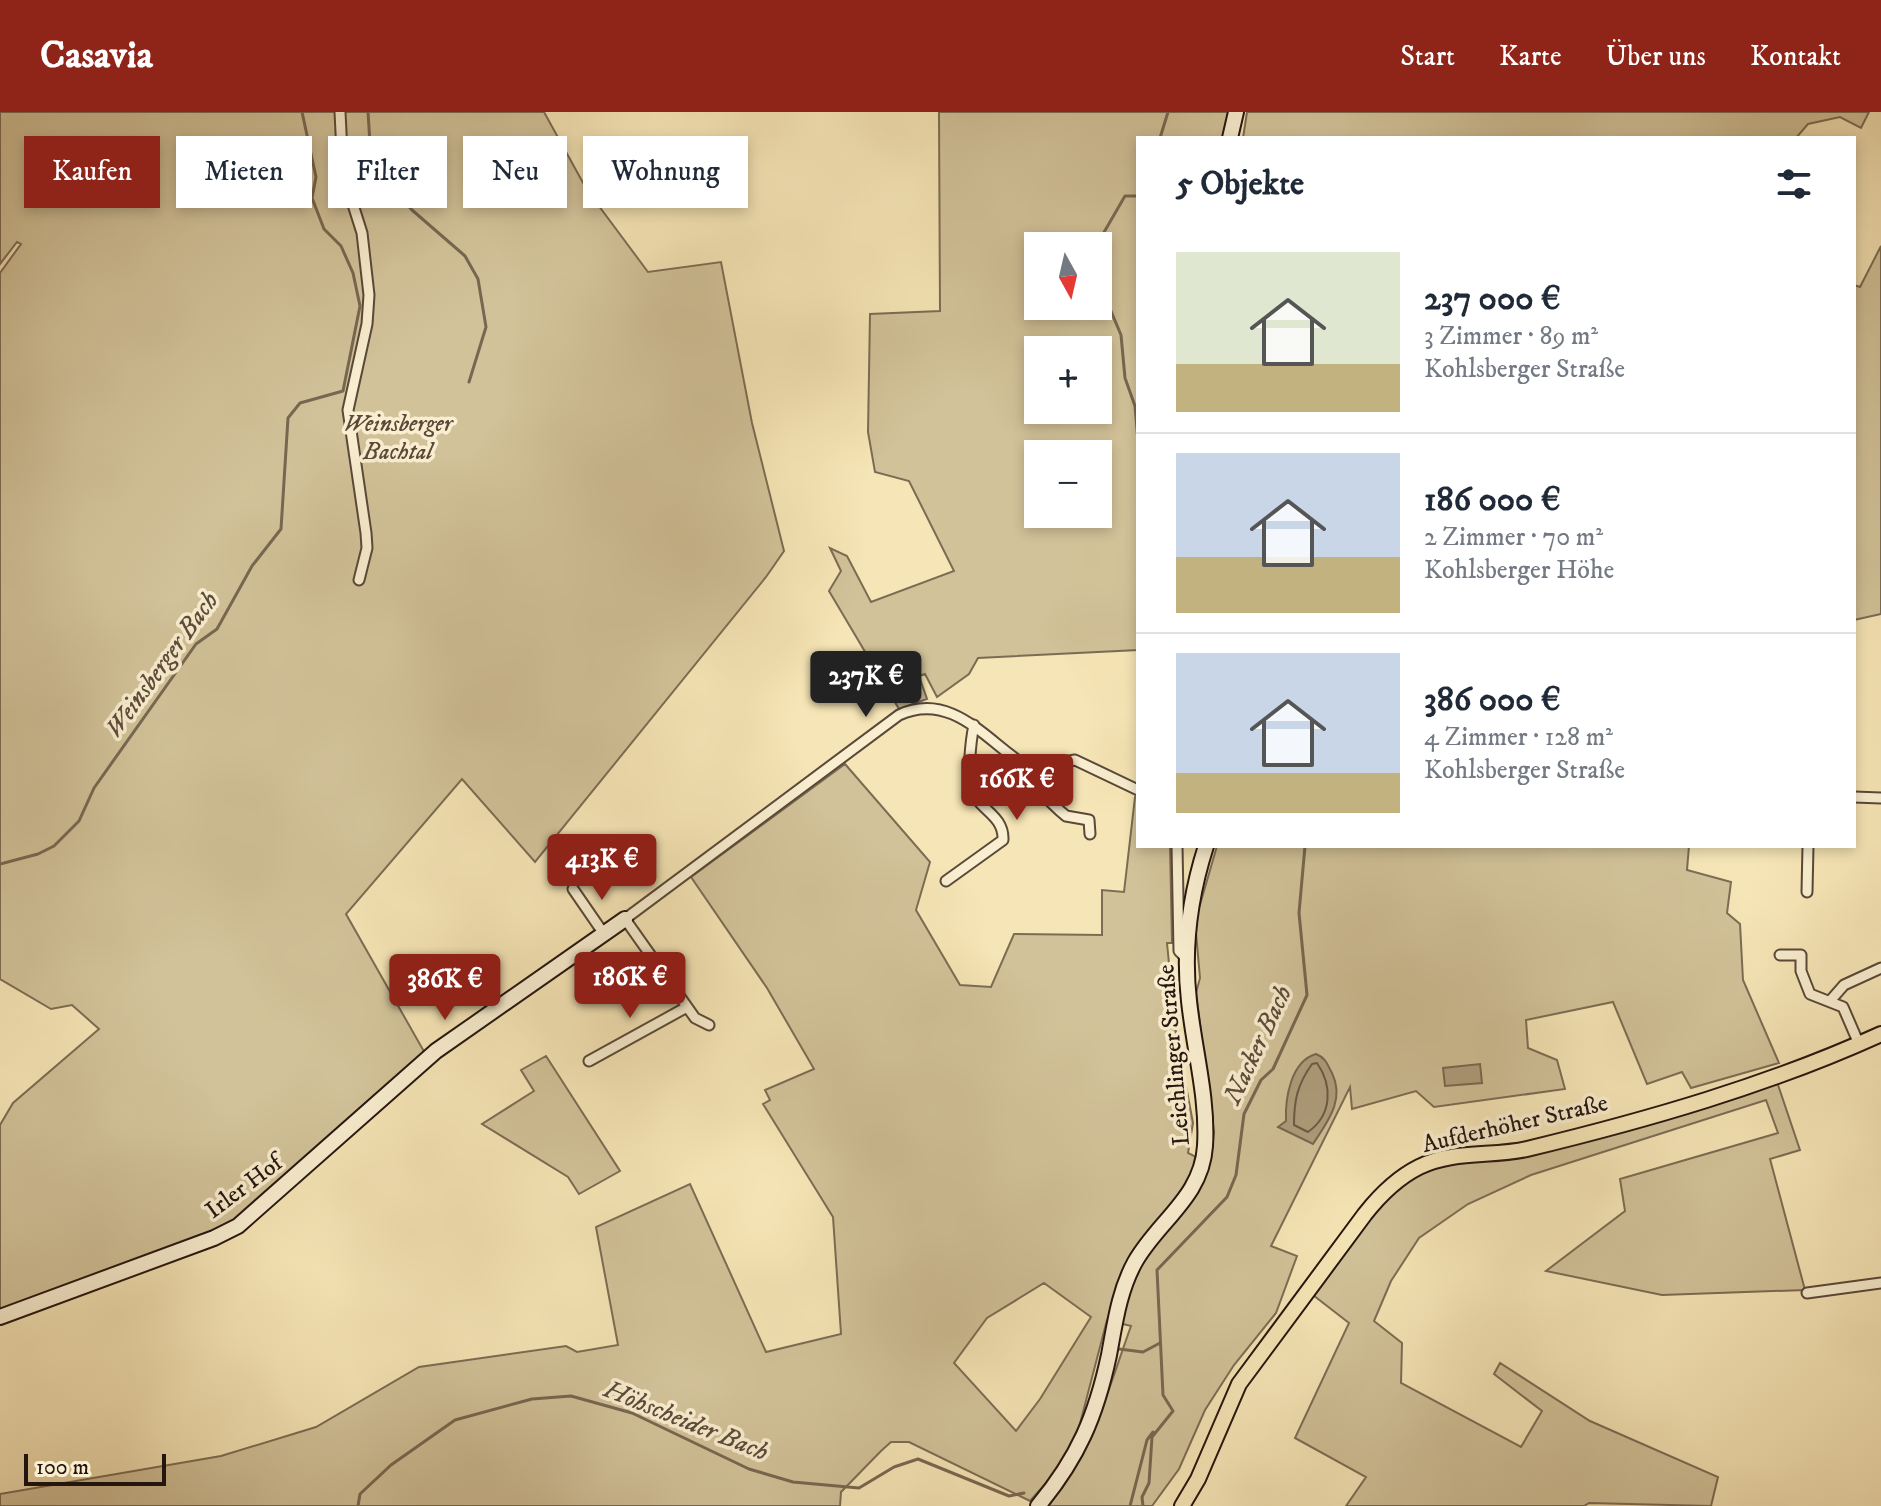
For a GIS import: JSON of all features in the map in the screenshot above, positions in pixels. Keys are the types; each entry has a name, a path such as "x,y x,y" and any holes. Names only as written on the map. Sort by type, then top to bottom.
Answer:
{"main road":[{"name":"Aufderhöher Straße","path":"1182,1506 1198,1479 1239,1384 1365,1214 1380,1195 1403,1176 1421,1165 1527,1149 1742,1088 1881,1034"}],"street":[{"path":"340,112 343,173 362,233 370,306 348,410 367,548 359,580"},
{"path":"1230,136 1236,112"},
{"path":"709,1025 695,1018 625,919 899,715 916,710 939,710 974,725 1031,768 1040,792 1066,816 1089,820 1090,834"},
{"path":"946,881 1003,840 996,818 972,791 970,757 974,725"},
{"path":"1031,768 1075,760 1136,789"},
{"path":"1856,797 1881,798"},
{"path":"1177,848 1179,951 1186,958"},
{"name":"Leichlinger Straße","path":"1038,1506 1067,1471 1083,1441 1104,1375 1129,1274 1152,1236 1189,1195 1203,1163 1205,1121 1186,958 1192,906 1206,848"},
{"path":"1807,892 1808,848"},
{"path":"573,889 604,934"},
{"name":"Irler Hof","path":"0,1317 214,1238 238,1226 436,1051 625,919"},
{"path":"1780,955 1801,955 1801,971 1810,994 1845,1010 1859,1044"},
{"path":"1830,1001 1837,989 1881,968"},
{"path":"589,1061 687,1007"},
{"path":"1807,1293 1881,1283"}],"green space":[{"name":"Weinsberger Bachtal","path":"0,112 544,112 557,136 463,136 463,208 567,208 567,154 583,183 583,208 600,208 648,272 721,262 752,423 784,551 535,862 462,779 346,914 426,1055 248,1213 220,1229 0,1311 0,1125 13,1103 99,1029 72,1005 51,1009 0,979 0,273 21,244 17,242 0,264"},
{"path":"939,112 1231,112 1227,136 1136,136 1136,650 978,658 969,674 937,697 925,674 919,676 927,699 899,709 829,591 841,571 830,548 847,556 871,602 954,571 909,481 875,472 868,432 870,314 940,311"},
{"path":"1247,112 1869,112 1861,128 1840,117 1808,124 1798,136 1243,136"},
{"path":"1881,246 1881,614 1856,620 1856,286 1860,287"},
{"path":"845,764 930,862 916,910 960,985 991,987 1014,934 1102,935 1102,890 1124,892 1136,797 1136,848 1170,848 1172,943 1167,943 1175,1027 1193,1123 1188,1153 1210,1164 1214,1132 1196,993 1200,978 1195,922 1216,848 1689,848 1687,870 1731,882 1727,913 1740,924 1743,980 1779,1063 1691,1088 1682,1072 1647,1084 1613,1002 1526,1020 1528,1048 1557,1060 1565,1089 1434,1107 1416,1091 1352,1109 1350,1087 1271,1246 1297,1256 1276,1313 1234,1365 1205,1410 1179,1469 1152,1506 1048,1506 1088,1443 1131,1326 1107,1320 1076,1439 1065,1462 1030,1501 909,1442 891,1442 841,1492 840,1506 0,1506 0,1494 221,1456 316,1427 419,1367 566,1346 577,1352 618,1345 596,1227 690,1184 766,1352 841,1334 833,1217 763,1104 770,1100 765,1090 814,1069 767,988 691,877","holes":["1044,1283 1091,1317 1040,1399 1016,1431 954,1363 987,1318"]},
{"path":"546,1056 620,1171 579,1194 568,1177 482,1124 534,1091 521,1070"},
{"path":"1777,1082 1800,1150 1770,1159 1805,1290 1662,1295 1546,1271 1625,1211 1620,1179 1778,1133 1766,1100 1531,1175 1468,1204 1419,1238 1391,1281 1374,1321 1402,1343 1401,1383 1521,1447 1542,1411 1494,1374 1500,1363 1590,1421 1718,1477 1711,1506 1589,1503 1584,1506 1346,1506 1366,1477 1295,1438 1349,1323 1313,1295 1364,1225 1393,1193 1428,1168"}],"water":[{"path":"1316,1054 1322,1057 1332,1073 1337,1092 1333,1110 1313,1144 1278,1127 1286,1121 1288,1092 1295,1072 1307,1058"},
{"path":"1480,1064 1482,1083 1445,1086 1443,1068"}],"waterway":[{"name":"Weinsberger Bach","path":"0,864 38,854 54,846 79,821 94,788 196,644 217,629 252,566 281,529 288,418 300,403 343,391 360,306 353,273 341,246 324,229 312,198 316,177 302,112"},
{"path":"368,112 371,159 382,177 412,210 465,256 478,279 486,327 469,382"},
{"name":"Nacker Bach","path":"1161,136 1168,112"},
{"name":"Nacker Bach","path":"1104,232 1125,196 1136,196"},
{"name":"Nacker Bach","path":"1112,314 1121,335 1125,378 1136,418"},
{"name":"Nacker Bach","path":"1143,1506 1142,1497 1149,1483 1152,1437 1173,1411 1163,1395 1157,1270 1227,1197 1236,1175 1244,1114 1261,1080 1273,1069 1307,995 1299,913 1305,848"},
{"name":"Höhscheider Bach","path":"1119,1349 1143,1352 1160,1343"},
{"name":"Höhscheider Bach","path":"358,1506 360,1494 391,1465 455,1420 532,1399 571,1396 632,1413 749,1469 793,1482 859,1488 894,1467 918,1459 1009,1496 1024,1493"},
{"path":"1130,1506 1147,1440 1153,1432"}]}
